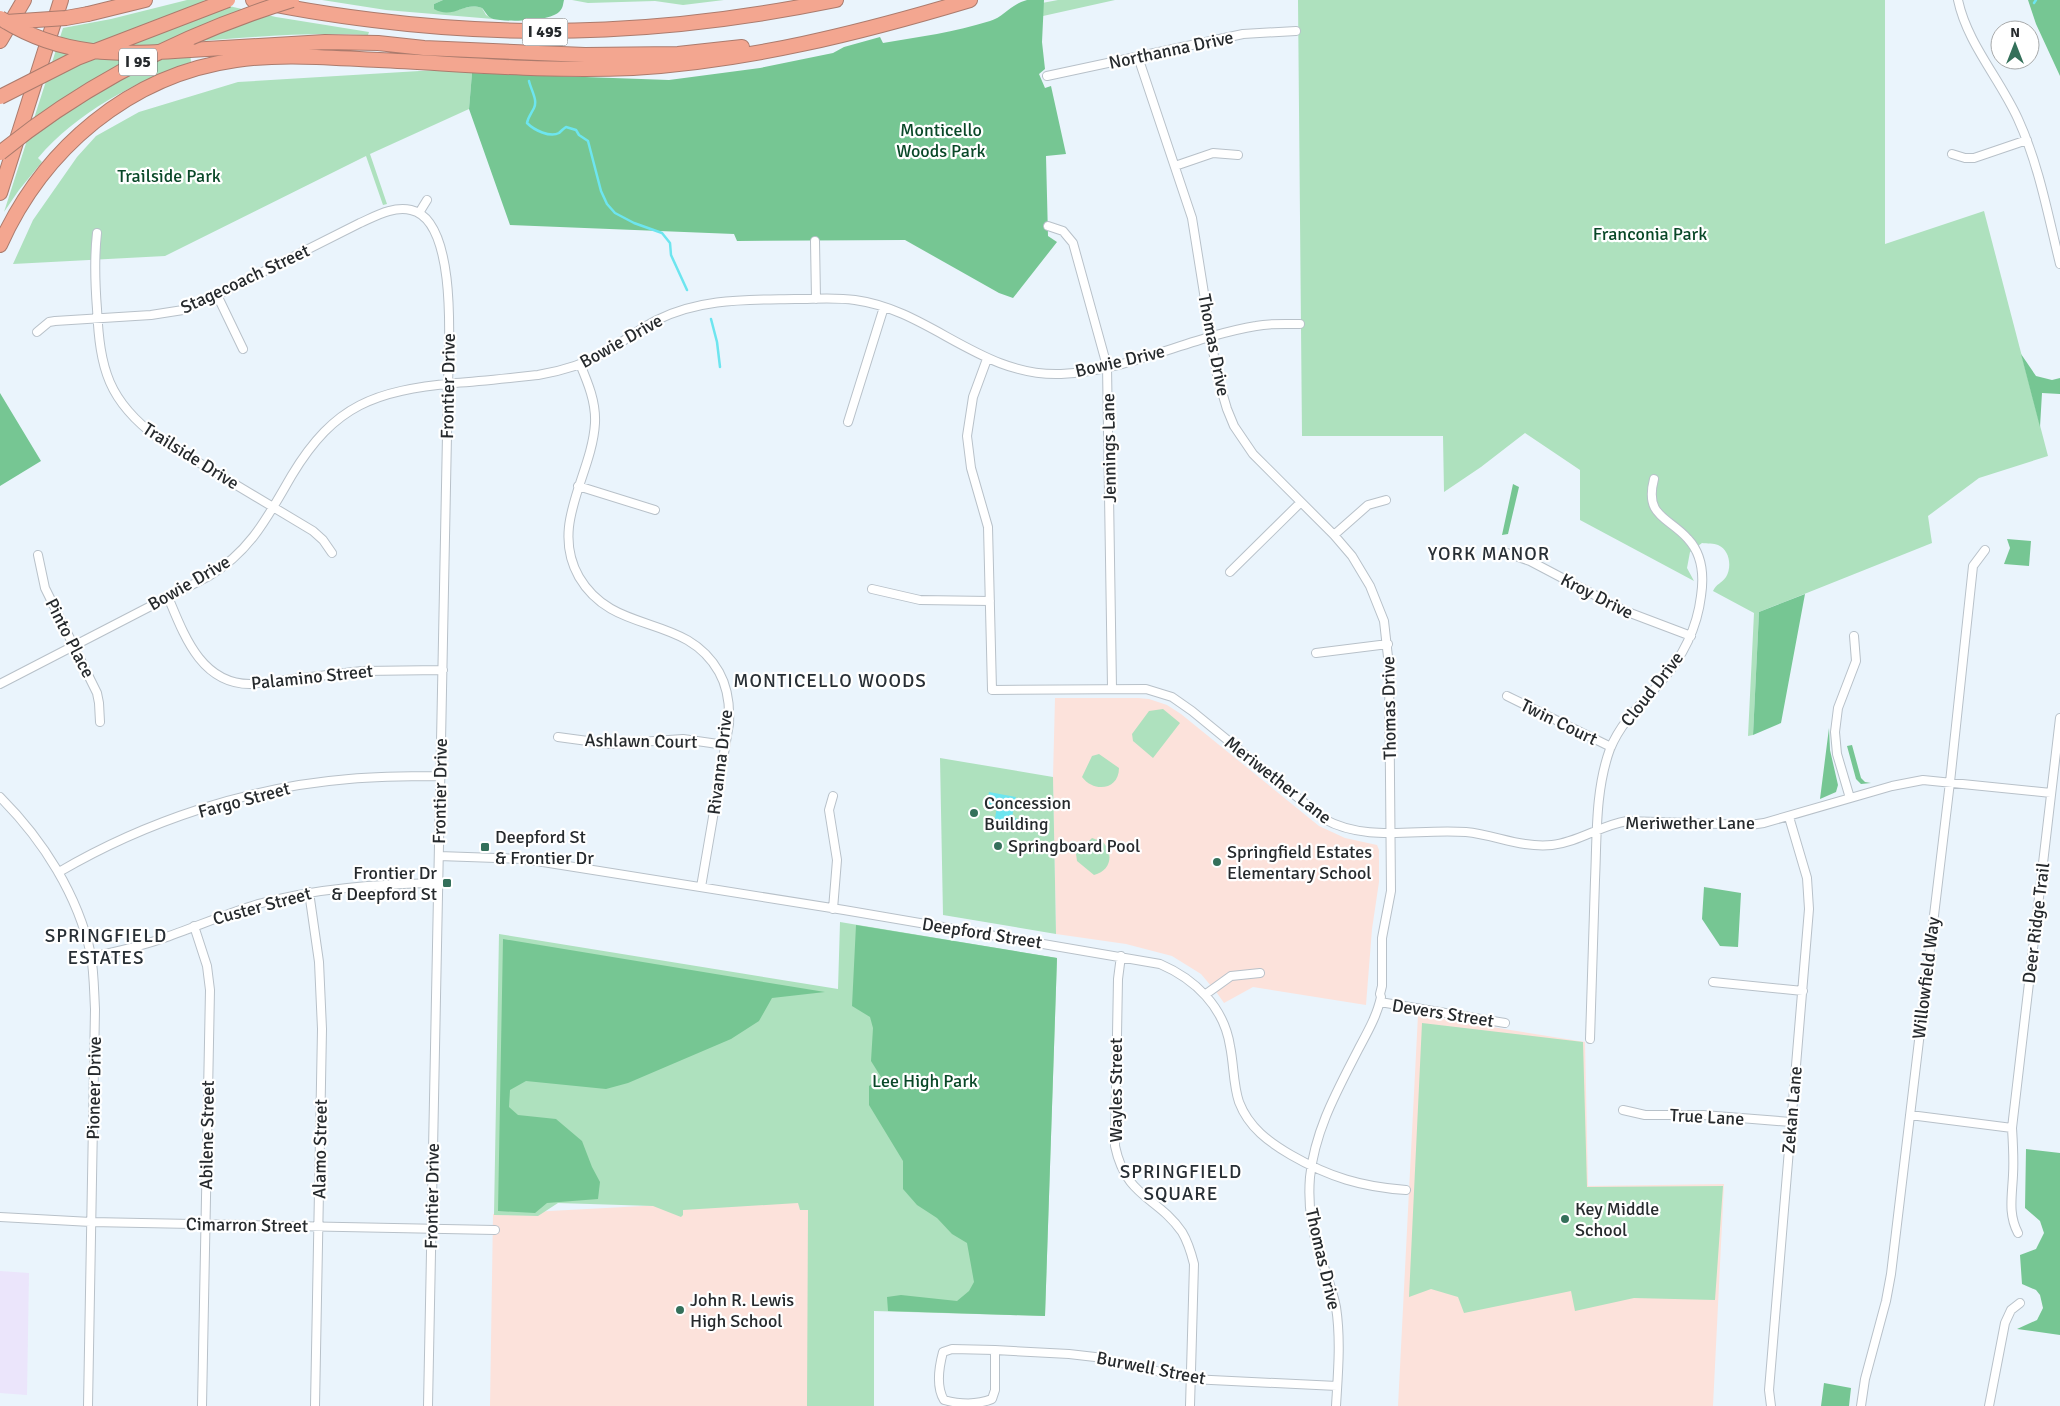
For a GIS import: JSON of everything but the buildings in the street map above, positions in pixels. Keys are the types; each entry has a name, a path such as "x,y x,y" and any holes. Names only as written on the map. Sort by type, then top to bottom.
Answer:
{"highway":[{"path":"0,41 24,0"},
{"path":"0,193 61,0"},
{"path":"0,22 40,21 88,14 145,0"},
{"name":"I 95","path":"0,97 77,58 228,0"},
{"name":"I 495","path":"253,0 314,12 415,25 495,31 547,32 603,31 716,21 778,12 836,0"},
{"name":"I 95","path":"0,153 57,110 135,63 205,31 292,0"},
{"path":"0,245 20,205 36,182 67,145 84,130 119,104 144,90 166,79 210,65 250,58 284,56 563,69 634,68 763,53 903,20 970,0"},
{"path":"0,18 19,30 58,46 122,54 325,42 584,54 678,54 761,44 903,20"}],"street":[{"path":"1958,0 1967,27 2012,108 2034,158 2060,264"},
{"name":"Northanna Drive","path":"1048,76 1244,34 1296,31"},
{"name":"Thomas Drive","path":"1138,57 1192,218 1220,390 1234,426 1253,454 1334,535 1352,556 1370,586 1381,612 1388,644 1391,891 1382,938 1380,1002 1374,1019 1323,1120 1312,1167 1310,1200 1312,1225 1332,1290 1338,1321 1338,1386 1336,1406"},
{"path":"1952,154 1965,158 1974,158 2027,140"},
{"path":"1175,166 1213,153 1238,155"},
{"path":"420,213 427,200"},
{"name":"Stagecoach Street","path":"37,332 49,322 55,321 173,312 193,306 380,214 402,209 420,213"},
{"name":"Frontier Drive","path":"420,213 434,229 441,247 446,268 449,301 428,1406"},
{"name":"Jennings Lane","path":"1048,226 1063,231 1072,242 1107,366 1112,688"},
{"name":"Trailside Drive","path":"96,233 94,261 99,346 106,373 116,396 131,416 158,438 313,531 323,540 332,553"},
{"path":"815,241 816,299"},
{"path":"216,295 242,349"},
{"name":"Bowie Drive","path":"0,684 209,576 232,560 254,537 310,448 327,429 344,415 366,402 390,392 412,387 538,375 580,364 605,353 656,320 689,307 731,300 855,300 906,315 987,359 1014,368 1045,373 1085,372 1257,326 1300,324"},
{"path":"848,422 884,307"},
{"name":"Meriwether Lane","path":"987,359 970,406 968,436 971,468 988,526 992,690 1146,689 1172,698 1192,711 1324,819 1352,831 1466,832 1517,844 1538,846 1562,843 1582,837 1612,823 1635,820 1750,825 1789,817 1850,798 1908,782 1923,780 2051,793"},
{"name":"Rivanna Drive","path":"580,364 592,396 595,420 592,443 570,511 568,532 571,555 579,576 593,595 611,610 630,619 680,635 694,643 708,656 721,675 728,698 729,718 701,887"},
{"name":"Cloud Drive","path":"1590,1039 1601,784 1611,747 1626,720 1671,670 1691,636 1701,596 1702,565 1696,549 1687,537 1667,523 1654,508 1652,490 1654,479"},
{"path":"578,486 655,510"},
{"path":"1334,535 1368,505 1386,500"},
{"path":"1230,572 1300,502"},
{"name":"Willowfield Way","path":"1861,1406 1865,1379 1886,1301 1891,1274 1950,782 1973,566 1984,550"},
{"name":"Kroy Drive","path":"1504,552 1530,561 1624,611 1691,636"},
{"name":"Pinto Place","path":"38,555 44,588 97,693 100,722"},
{"path":"872,589 920,600 990,601"},
{"name":"Palamino Street","path":"168,597 193,651 200,661 215,674 234,683 250,684 362,671 443,670"},
{"path":"1850,798 1837,754 1835,732 1838,708 1856,661 1854,636"},
{"path":"1316,654 1388,644"},
{"name":"Twin Court","path":"1507,696 1611,747"},
{"name":"Deer Ridge Trail","path":"2018,1233 2013,1223 2011,1211 2013,1176 2012,1128 2060,718"},
{"name":"Ashlawn Court","path":"558,738 610,744 683,739 725,745"},
{"name":"Fargo Street","path":"59,872 122,839 196,811 254,794 348,779 440,776"},
{"path":"833,796 829,816 837,860 833,909"},
{"name":"Pioneer Drive","path":"0,797 59,872 78,914 91,957 95,1009 88,1406"},
{"name":"Zekan Lane","path":"1771,1406 1769,1390 1809,896 1807,878 1789,817"},
{"name":"Deepford Street","path":"439,856 524,859 1148,960 1169,968 1192,982 1206,994 1226,1029 1231,1047 1236,1091 1247,1118 1268,1140 1312,1167 1335,1177 1382,1188 1406,1190"},
{"name":"Custer Street","path":"91,957 138,946 258,904 309,892 378,884 438,884"},
{"name":"Alamo Street","path":"309,892 319,962 322,1004 315,1406"},
{"name":"Abilene Street","path":"194,926 207,966 210,990 202,1406"},
{"name":"Wayles Street","path":"1121,956 1118,979 1115,1146 1121,1166 1130,1183 1176,1225 1185,1237 1191,1251 1194,1264 1190,1406"},
{"path":"1206,994 1231,976 1260,973"},
{"path":"1713,982 1802,991"},
{"name":"Devers Street","path":"1380,1002 1505,1023"},
{"name":"True Lane","path":"1622,1110 1645,1115 1703,1115 1791,1122"},
{"path":"1910,1115 2012,1128"},
{"name":"Cimarron Street","path":"0,1217 91,1222 495,1230"},
{"path":"1989,1406 2005,1323 2011,1310 2020,1303"},
{"name":"Burwell Street","path":"995,1350 995,1390 992,1399 983,1402 954,1403 944,1400 939,1392 940,1362 943,1352 952,1349 995,1350 1069,1354 1095,1357 1191,1379 1338,1386"}],"shaded area":[{"name":"Springfield Estates Elementary School","path":"1055,698 1138,698 1149,699 1167,705 1181,714 1319,826 1345,838 1377,845 1379,850 1379,882 1372,929 1366,1005 1253,987 1224,1003 1201,974 1172,956 1126,944 1056,934 1053,777"},
{"name":"Key Middle School","path":"1418,1015 1585,1042 1588,1186 1724,1184 1713,1406 1398,1406"},
{"name":"John R. Lewis High School","path":"870,1194 865,1406 490,1406 493,1214"},
{"path":"0,1271 29,1273 27,1395 0,1393"}],"green space":[{"path":"187,0 203,0 276,17 369,32 368,35 301,35 189,42 191,62 149,79 108,100 70,126 53,141 38,158 42,162 4,212 63,28 111,19"},
{"path":"322,0 443,0 434,4 439,11 450,12 476,7 482,8 486,15 493,19 386,10"},
{"path":"443,0 564,0 561,10 555,15 538,19 508,21 493,19 482,8 475,6 453,12 441,12 434,9 434,4"},
{"path":"572,0 724,0 683,5 655,1 588,3"},
{"name":"Monticello Woods Park","path":"1027,0 1044,0 1042,42 1045,69 1039,74 1045,88 1051,86 1066,154 1046,156 1048,236 1057,242 1013,298 999,293 905,240 737,241 734,234 510,225 469,109 472,73 669,80 760,68 833,53 844,47 880,37 883,43 977,25 999,17 1016,4"},
{"path":"1058,0 1115,0 1043,16 1042,3"},
{"name":"Franconia Park","path":"1298,0 1885,0 1885,244 1984,211 2048,456 1979,478 1928,516 1932,543 1759,612 1753,735 1748,736 1754,613 1713,591 1728,573 1729,559 1722,547 1716,544 1702,543 1690,552 1687,568 1694,581 1580,520 1580,470 1525,433 1481,467 1444,492 1443,436 1302,436"},
{"path":"2028,0 2060,0 2060,76 2040,33 2040,20 2035,20"},
{"name":"Trailside Park","path":"436,70 472,73 469,109 370,154 387,204 383,205 366,156 165,256 13,264 33,220 77,157 96,136 139,112 238,82"},
{"path":"2021,354 2036,376 2052,380 2060,378 2060,394 2042,393 2040,427"},
{"path":"0,393 41,461 0,486"},
{"path":"1513,484 1519,487 1508,534 1502,535"},
{"path":"2007,539 2031,541 2029,566 2004,564 2010,548"},
{"path":"1805,594 1781,723 1753,735 1759,612"},
{"path":"1163,709 1180,723 1153,758 1133,741 1132,734 1149,711"},
{"path":"1829,728 1830,750 1838,785 1836,792 1820,799"},
{"path":"1852,745 1861,778 1865,782 1871,783 1861,784 1856,779 1847,746"},
{"path":"1099,754 1119,768 1115,781 1105,787 1093,785 1082,777 1092,756"},
{"name":"Springboard Pool","path":"940,758 1053,777 1056,934 943,915"},
{"path":"1092,838 1103,842 1109,852 1107,866 1100,873 1094,875 1077,861 1076,854"},
{"path":"1704,887 1741,893 1738,947 1720,946 1702,919"},
{"name":"Lee High Park","path":"840,922 1057,958 1045,1316 874,1311 874,1406 807,1406 808,1210 800,1210 798,1203 683,1210 681,1217 653,1206 558,1203 538,1216 494,1215 499,934 838,989"},
{"path":"856,925 1057,958 1045,1316 888,1311 887,1297 901,1295 957,1301 969,1291 974,1282 967,1243 952,1234 937,1218 917,1205 903,1189 903,1161 869,1105 869,1086 881,1077 871,1061 873,1028 870,1017 852,1006"},
{"path":"503,939 825,992 772,998 759,1021 731,1039 628,1083 606,1089 526,1081 510,1090 509,1107 518,1115 556,1119 582,1141 600,1182 598,1199 547,1203 535,1213 498,1211"},
{"name":"Key Middle School","path":"1422,1023 1583,1042 1587,1187 1723,1186 1715,1300 1634,1298 1575,1311 1571,1291 1464,1313 1458,1297 1431,1289 1409,1297"},
{"path":"2026,1149 2060,1153 2060,1335 2017,1329 2037,1320 2043,1308 2040,1295 2036,1290 2022,1284 2020,1255 2036,1249 2044,1233 2040,1221 2025,1208"},
{"path":"1824,1383 1851,1388 1849,1406 1821,1406"}],"water":[{"path":"989,792 1016,797 1012,817 1018,819 1017,829 994,825 997,806 987,804"}],"waterway":[{"path":"529,81 535,105 527,123 538,131 551,135 559,133 566,127 576,130 579,135 588,141 601,191 607,204 615,213 634,223 662,233 670,243 671,255 687,290"},
{"path":"711,319 717,342 720,367"}],"place":[{"name":"Concession Building","path":"974,813"},
{"name":"Springboard Pool","path":"998,846"},
{"name":"Deepford St & Frontier Dr","path":"485,847"},
{"name":"Springfield Estates Elementary School","path":"1217,862"},
{"name":"Frontier Dr & Deepford St","path":"447,883"},
{"name":"Key Middle School","path":"1565,1219"},
{"name":"John R. Lewis High School","path":"680,1310"}],"district":[{"name":"YORK MANOR","path":"1489,554"},
{"name":"MONTICELLO WOODS","path":"830,681"},
{"name":"SPRINGFIELD ESTATES","path":"106,947"},
{"name":"SPRINGFIELD SQUARE","path":"1181,1183"}]}
